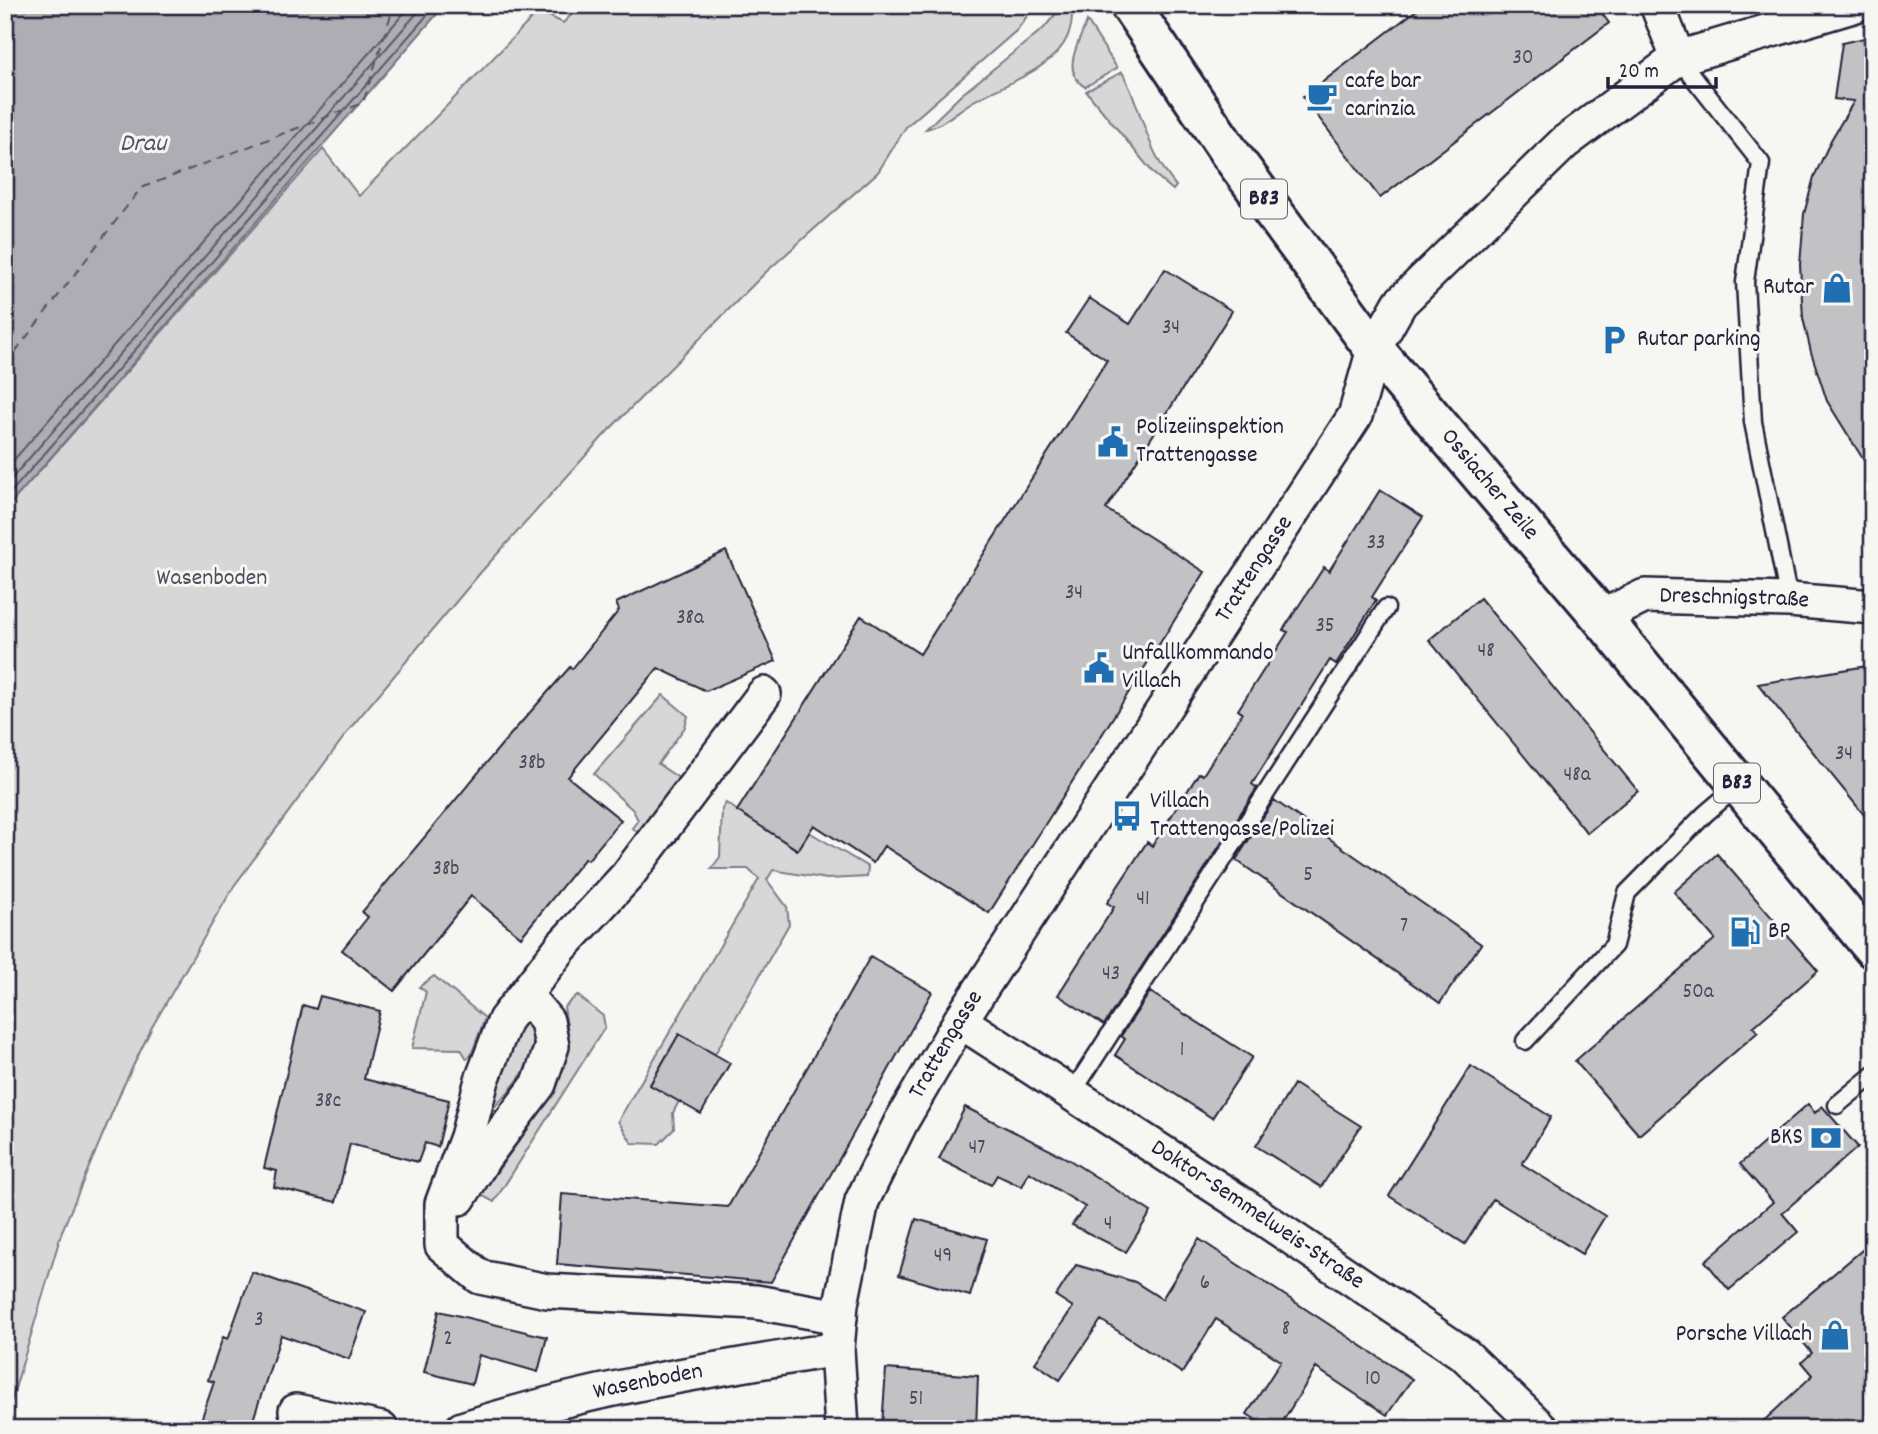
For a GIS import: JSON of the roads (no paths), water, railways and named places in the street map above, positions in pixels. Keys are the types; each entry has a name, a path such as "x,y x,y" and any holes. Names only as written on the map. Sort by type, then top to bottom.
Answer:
{"main road":[{"name":"Ossiacher Zeile","path":"1130,5 1157,47 1374,349 1601,617 1873,948"}],"street":[{"path":"1657,5 1678,58"},
{"name":"Trattengasse","path":"842,1429 838,1333 862,1201 901,1122 960,1021 1355,416 1374,349 1399,303 1565,142 1678,58 1856,5"},
{"name":"Dreschnigstraße","path":"1601,617 1645,596 1789,600 1873,607"},
{"path":"764,694 627,876 562,946 505,1020 482,1080 467,1137 442,1204 442,1245 481,1277 547,1291 755,1303 838,1333"},
{"path":"442,1227 485,1156 539,1084 552,1046 547,1021 525,995"},
{"name":"Doktor-Semmelweis-Straße","path":"960,1021 1236,1200 1465,1355 1542,1429"},
{"name":"Wasenboden","path":"462,1429 520,1410 656,1380 838,1333"},
{"path":"296,1412 381,1429"}],"lane":[{"path":"1678,58 1761,163 1745,282 1753,422 1789,600"},
{"path":"1072,1093 1386,608"},
{"path":"1525,1041 1614,945 1627,893 1705,814 1739,785"},
{"path":"1837,1105 1873,1075"}],"water":[{"name":"Drau","path":"5,5 445,5 5,510"}],"place":[{"name":"cafe bar carinzia","path":"1322,96"},
{"name":"Rutar","path":"1837,288"},
{"name":"Rutar parking","path":"1614,340"},
{"name":"Polizeiinspektion Trattengasse","path":"1113,442"},
{"name":"Unfallkommando Villach","path":"1099,668"},
{"name":"Villach Trattengasse/Polizei","path":"1127,816"},
{"name":"BP","path":"1745,932"},
{"name":"BKS","path":"1826,1138"},
{"name":"Porsche Villach","path":"1835,1335"}]}
